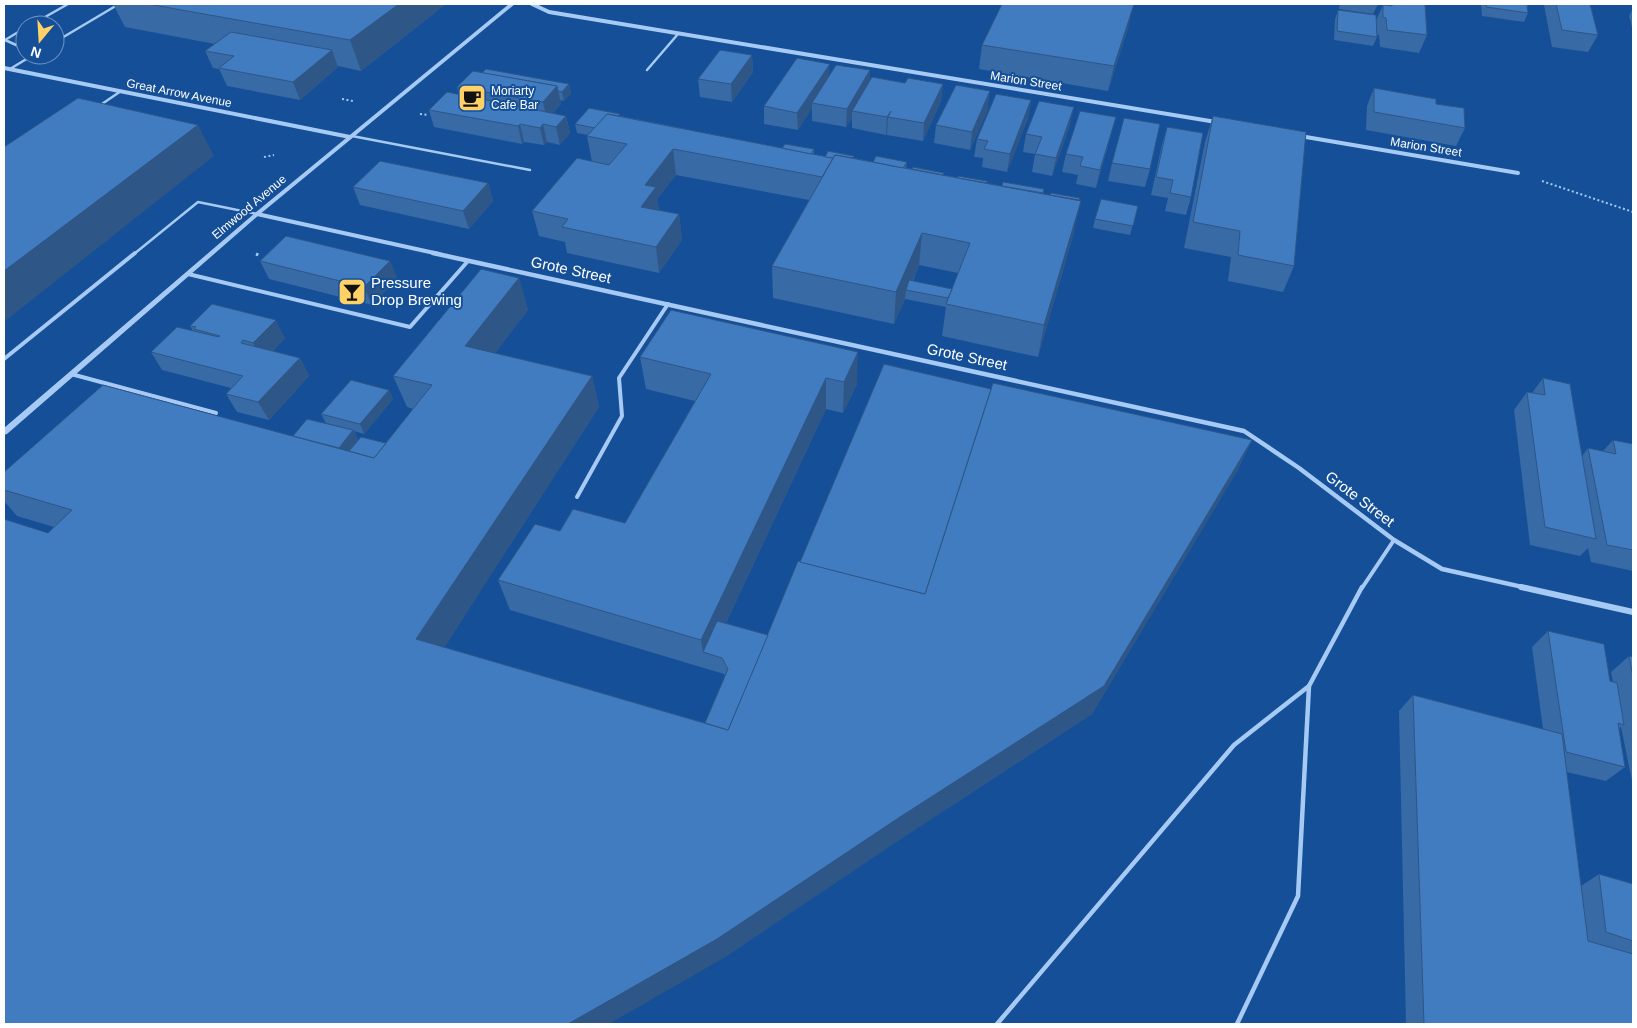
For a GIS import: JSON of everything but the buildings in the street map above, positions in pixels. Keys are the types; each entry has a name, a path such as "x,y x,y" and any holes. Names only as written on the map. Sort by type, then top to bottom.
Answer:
{"street":[{"name":"Elmwood Avenue","path":"4,432 257,214 512,4"},
{"name":"Marion Street","path":"532,4 549,12 1218,123"},
{"name":"Great Arrow Avenue","path":"4,68 351,136"},
{"name":"Marion Street","path":"1296,136 1518,173"},
{"name":"Grote Street","path":"257,214 1244,431 1299,468 1394,540 1442,568 1633,612"}],"lane":[{"path":"49,15 68,4"},
{"path":"65,36 119,4"},
{"path":"15,34 5,40 15,44"},
{"path":"647,70 678,34"},
{"path":"10,69 17,65"},
{"path":"95,109 121,91"},
{"path":"351,136 530,170"},
{"path":"4,359 198,202 257,214"},
{"path":"188,274 410,327 468,261"},
{"path":"577,497 622,416 619,378 668,304"},
{"path":"72,374 216,413"},
{"path":"997,1024 1234,745 1309,686 1364,584 1394,540"},
{"path":"1237,1024 1298,896 1309,686"}],"path":[{"path":"342,99 354,101"},
{"path":"420,114 428,115"},
{"path":"264,157 274,154"},
{"path":"1518,173 1633,212"},
{"path":"256,254 261,256"}],"place":[{"name":"Moriarty Cafe Bar","path":"472,98"},
{"name":"Pressure Drop Brewing","path":"352,292"}]}
